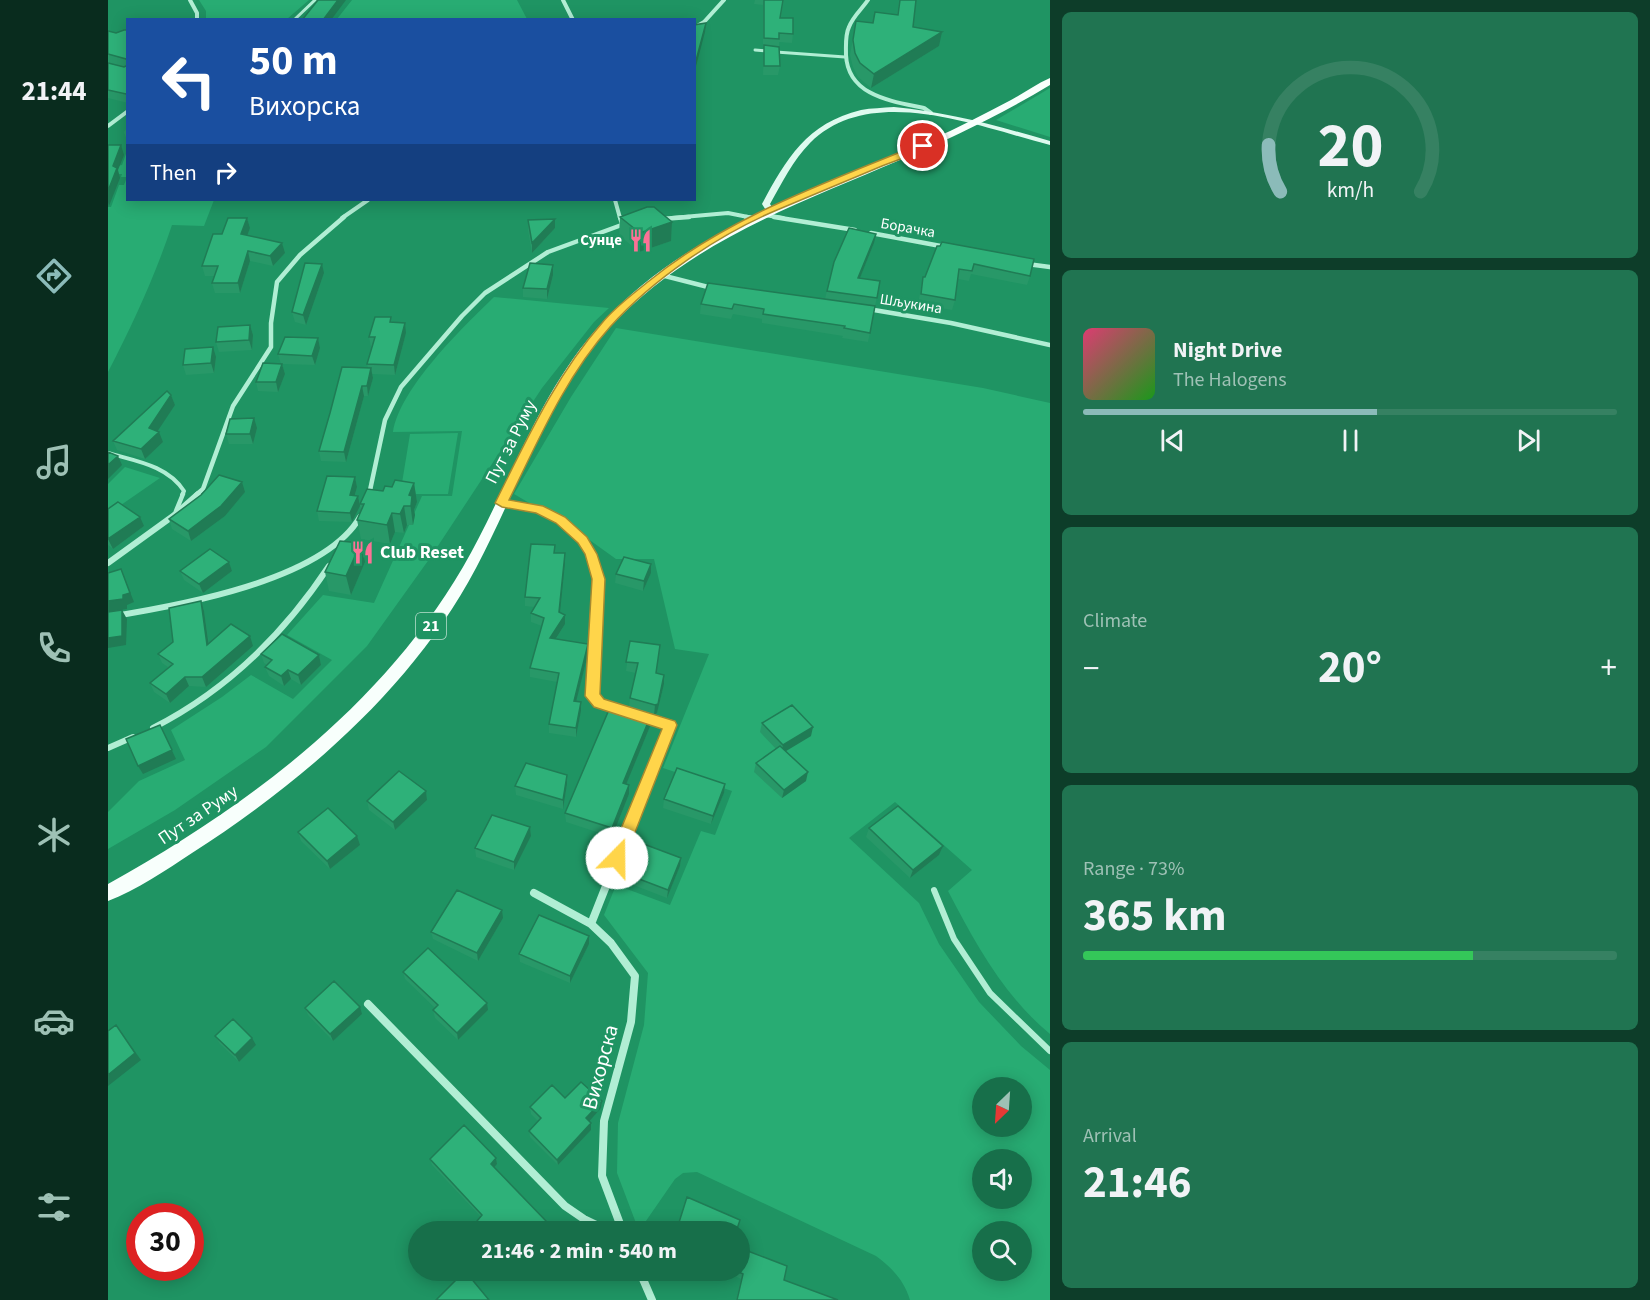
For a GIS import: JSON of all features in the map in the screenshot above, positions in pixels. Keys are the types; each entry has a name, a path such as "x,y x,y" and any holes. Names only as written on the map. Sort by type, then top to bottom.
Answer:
{"main road":[{"name":"Пут за Руму","path":"108,893 198,841 246,807 308,757 388,680 442,611 468,571 555,399 588,346 605,325 661,275 702,246 762,214 894,159 1050,81"},
{"path":"762,214 765,204 784,173 809,139 830,124 850,116 879,111 931,113 971,120 1050,143"}],"street":[{"path":"190,0 197,13 197,18"},
{"path":"563,0 572,18"},
{"path":"696,27 704,22 724,0"},
{"path":"868,0 850,23 845,57 850,79 858,87 931,113"},
{"path":"108,126 126,112"},
{"path":"108,563 173,516 206,485 233,406 271,347 275,288 280,276 343,216 366,201"},
{"path":"615,201 622,224"},
{"name":"Борачка","path":"651,220 728,213 762,214 949,247"},
{"path":"368,501 385,420 401,387 462,316 485,293 548,252 622,224 631,223"},
{"path":"1016,261 1050,267"},
{"path":"661,275 718,289"},
{"name":"Шљукина","path":"858,308 951,323 1050,345"},
{"path":"502,503 539,509 561,520 582,540 591,554 599,579 592,696 599,703 619,709"},
{"path":"339,549 357,524 364,508"},
{"path":"108,616 191,603 233,593 297,566 345,539"},
{"path":"149,730 168,721 236,673 300,605 333,560"},
{"path":"591,924 670,725 640,716"},
{"path":"108,748 140,734"},
{"name":"Вихорска","path":"534,893 591,924 610,943 635,976 632,1022 604,1121 602,1176 619,1221"},
{"path":"368,1004 565,1206 588,1221"},
{"path":"644,1281 652,1300"}],"lane":[{"path":"296,18 315,0"},
{"path":"755,50 845,57"},
{"path":"108,453 168,473 180,482 184,491 183,498 173,516"},
{"path":"934,890 954,939 990,993 1050,1051"}],"green space":[{"path":"199,0 309,0 288,18 206,18 206,11"},
{"path":"352,0 517,0 526,18 338,18"},
{"path":"1050,88 1050,137 996,120"},
{"path":"126,154 126,177 121,177 122,174 114,174 117,166 122,165"},
{"path":"126,180 126,201 214,201 204,226 172,225 143,300 108,372 108,207 111,207 119,185 124,185"},
{"path":"494,297 609,308 594,322 542,388 430,558 367,646 266,747 175,810 108,849 108,812 139,781 185,760 171,730 251,675 293,699 332,660 287,635 323,595 374,603 422,496 452,496 462,431 393,432 407,397 420,378 450,342"},
{"path":"616,328 983,388 1050,403 1050,1034 1018,1003 992,968 948,891 972,870 895,802 849,838 919,903 939,944 979,1002 1021,1046 1050,1070 1050,1300 910,1300 897,1275 876,1256 697,1172 683,1173 675,1179 646,1221 635,1221 617,1173 618,1123 644,1025 648,973 604,915 616,885 670,905 701,831 715,835 732,791 663,768 709,654 675,649 654,559 616,559 577,531 514,494 571,397"},
{"path":"458,433 448,494 409,494 401,489 410,434"},
{"path":"125,467 160,478 108,514 108,484"}],"building":[{"path":"318,0 338,0 324,18 304,18"},
{"path":"764,0 783,0 780,18 793,18 793,34 779,33 779,39 764,38"},
{"path":"900,0 916,0 913,27 942,32 874,74 860,63 855,53 853,40 856,21 873,23 875,12 898,15"},
{"path":"706,23 696,60 696,25"},
{"path":"126,30 126,59 108,54 108,31 116,33"},
{"path":"764,45 779,47 780,66 764,66"},
{"path":"108,63 126,66 126,94 108,90"},
{"path":"108,145 121,145 113,166 117,168 108,191"},
{"path":"647,207 654,207 672,222 640,233 620,217"},
{"path":"228,218 247,218 241,234 282,243 270,256 248,251 238,283 212,283 218,266 202,266 213,234 222,234"},
{"path":"555,219 532,243 528,220"},
{"path":"849,228 876,234 858,278 880,281 877,298 827,291 834,262"},
{"path":"942,242 1034,259 1030,276 974,264 972,271 959,269 955,300 921,294 923,277 925,277 937,246 940,246"},
{"path":"305,263 322,264 303,315 292,312"},
{"path":"530,263 553,265 547,289 523,288"},
{"path":"708,283 875,306 870,333 844,328 845,326 763,314 764,309 734,304 732,309 701,304"},
{"path":"375,317 391,317 390,322 405,323 394,365 367,364 375,337 369,337"},
{"path":"250,325 249,340 216,342 218,327"},
{"path":"285,337 318,338 312,356 278,354"},
{"path":"213,347 211,363 183,365 185,349"},
{"path":"263,363 282,364 276,382 256,382"},
{"path":"342,367 371,368 367,386 362,386 344,452 319,451 330,413"},
{"path":"167,391 171,395 149,428 159,432 141,449 113,441"},
{"path":"254,418 250,434 226,434 230,419"},
{"path":"108,452 118,456 108,465"},
{"path":"219,475 242,482 221,506 188,531 169,519 201,495"},
{"path":"327,476 355,477 350,495 358,496 350,513 317,511"},
{"path":"395,480 414,483 409,495 412,496 411,506 404,506 400,514 392,513 387,525 357,520 364,504 360,504 367,489 383,491 385,486 392,487"},
{"path":"118,502 140,517 108,539 108,509"},
{"path":"340,541 361,543 346,576 325,572"},
{"path":"531,544 555,545 554,553 565,553 559,612 565,615 550,638 588,644 574,701 581,702 576,728 549,724 559,673 530,668 544,618 531,613 540,598 525,597"},
{"path":"210,549 229,562 199,584 180,571"},
{"path":"624,557 651,564 644,581 616,574"},
{"path":"121,569 130,593 123,595 123,599 108,601 108,573"},
{"path":"201,601 207,645 231,624 250,636 202,677 185,677 166,694 150,683 173,664 158,654 173,642 169,608"},
{"path":"122,610 122,636 108,638 108,612"},
{"path":"282,634 319,655 298,675 288,670 281,676 265,667 272,660 261,654"},
{"path":"630,641 660,645 656,673 664,675 658,704 630,698 638,663 626,662"},
{"path":"611,705 651,715 623,783 629,785 612,828 565,813"},
{"path":"792,705 813,727 783,745 762,723"},
{"path":"160,725 172,750 138,766 126,739"},
{"path":"780,746 808,772 784,790 756,763"},
{"path":"526,763 567,775 563,800 515,786"},
{"path":"677,768 725,784 713,816 664,799"},
{"path":"399,771 426,791 393,822 367,801"},
{"path":"898,806 943,846 913,870 869,828"},
{"path":"328,808 357,836 327,861 298,832"},
{"path":"492,815 530,827 514,862 475,848"},
{"path":"633,840 681,858 668,890 618,871"},
{"path":"457,890 502,910 477,953 431,932"},
{"path":"539,915 589,936 570,976 519,954"},
{"path":"428,948 487,1003 457,1033 433,1010 438,1005 403,972"},
{"path":"334,981 360,1007 330,1034 305,1008"},
{"path":"233,1019 252,1038 235,1055 215,1036"},
{"path":"116,1025 135,1053 108,1075 108,1031"},
{"path":"581,1082 602,1101 586,1118 591,1123 557,1160 529,1131 541,1118 530,1107 552,1085 565,1098"},
{"path":"464,1125 496,1158 491,1164 546,1221 477,1221 482,1215 430,1159"},
{"path":"687,1197 740,1220 740,1221 679,1221"},
{"path":"750,1252 787,1266 784,1280 838,1300 737,1300 741,1281 750,1281"},
{"path":"455,1281 473,1281 489,1300 436,1300"}],"place":[{"name":"Сунце","path":"640,240"},
{"name":"Club Reset","path":"362,552"}],"route":[{"path":"617,858 670,725 599,703 592,696 599,579 591,554 582,540 561,520 539,509 502,503 537,432 572,370 605,325 631,300 679,261 729,230 770,210 923,146"}]}
